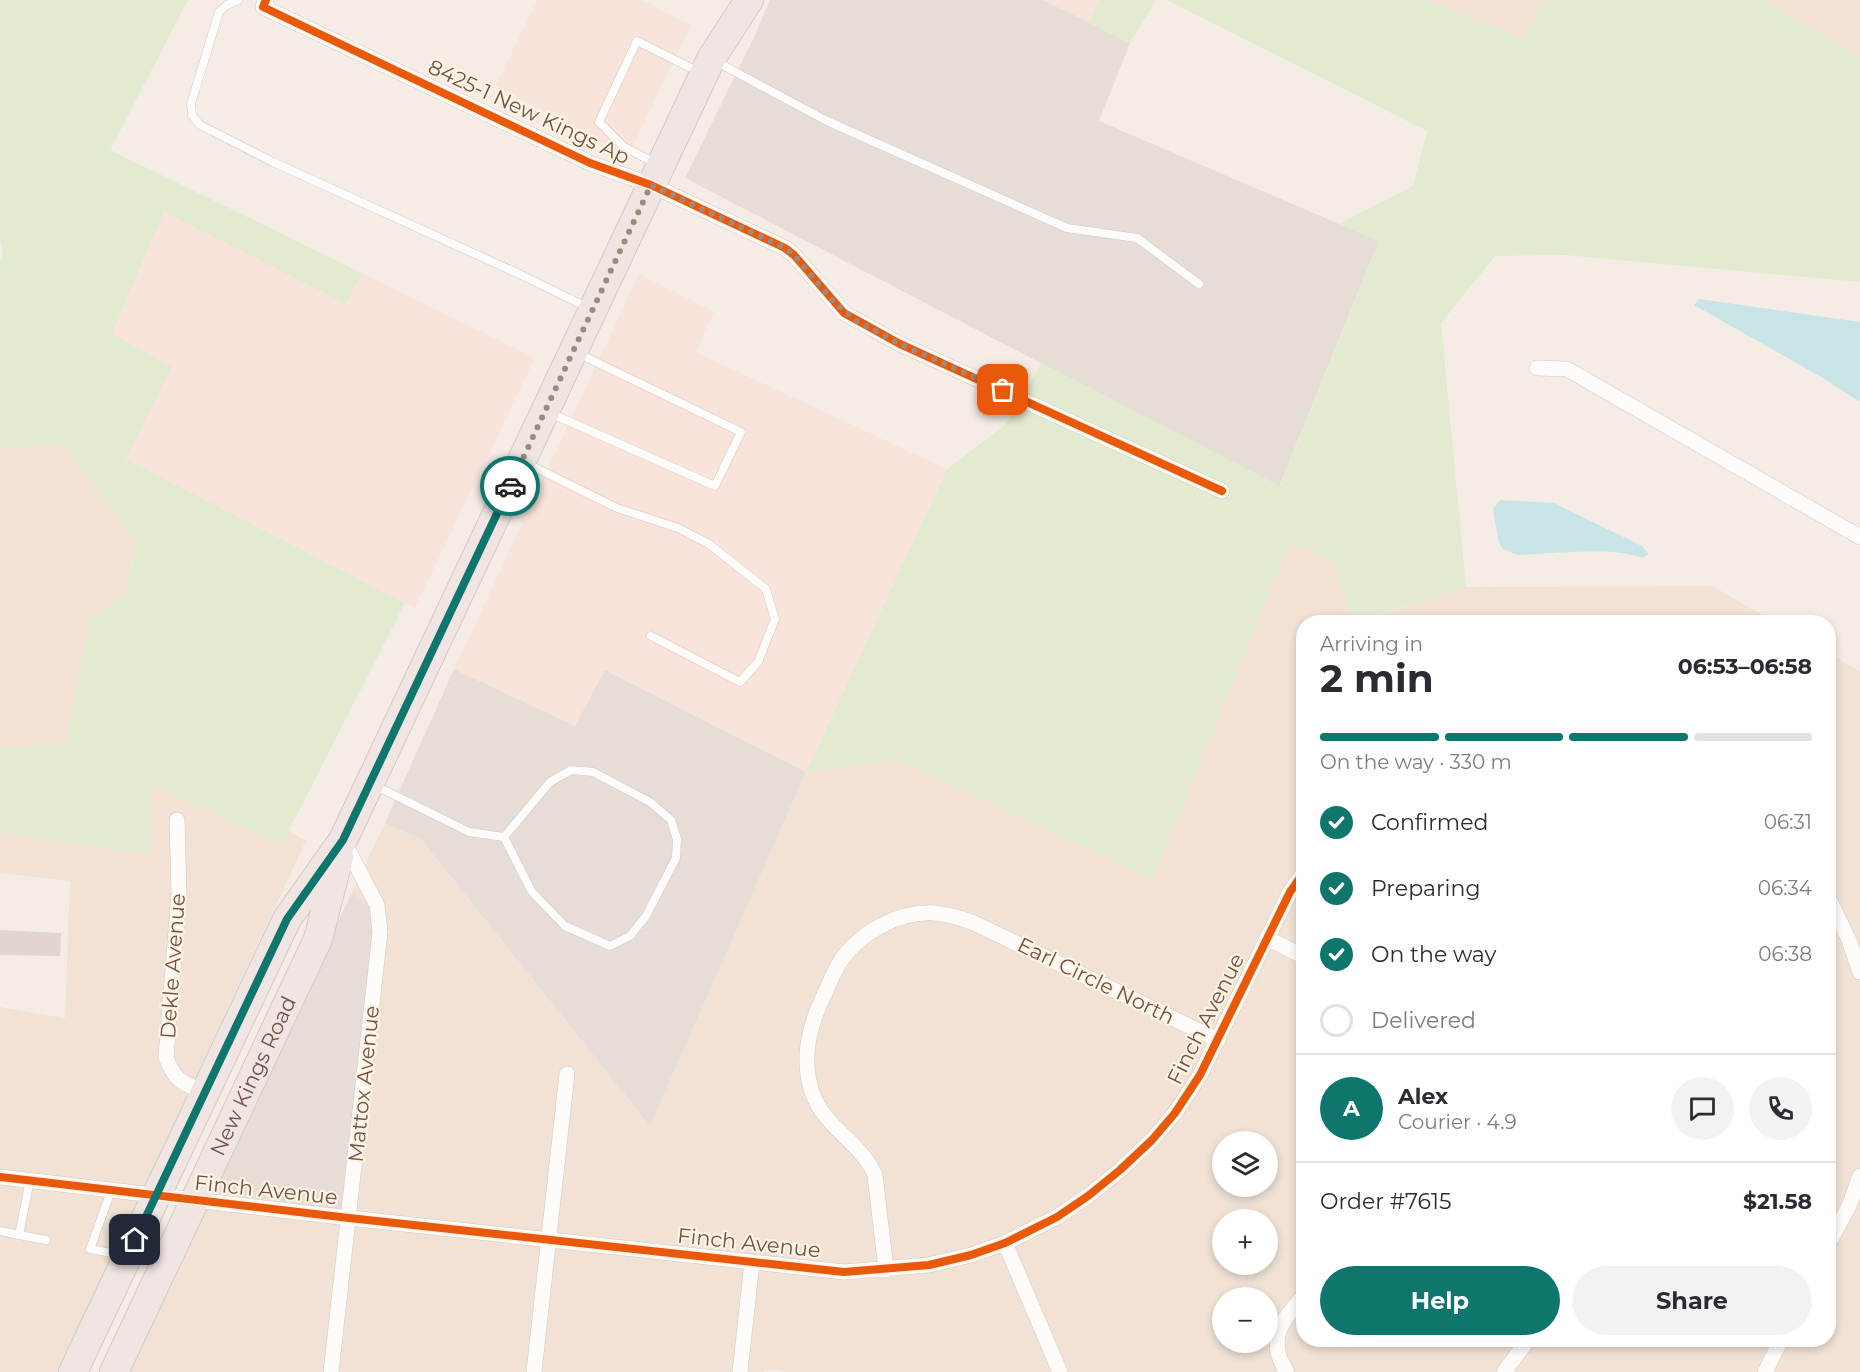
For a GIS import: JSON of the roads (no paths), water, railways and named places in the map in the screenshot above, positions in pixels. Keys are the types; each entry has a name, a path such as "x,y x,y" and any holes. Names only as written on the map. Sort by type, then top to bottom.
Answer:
{"highway":[{"name":"New Kings Road","path":"73,1372 287,919 343,840 707,67 729,0"},
{"name":"New Kings Road","path":"707,67 749,0"},
{"name":"New Kings Road","path":"114,1372 318,939 343,840"}],"street":[{"name":"8425-1 New Kings Ap","path":"266,0 263,6 590,163 656,176 785,248 844,313 855,320 900,344 1222,491"},
{"path":"1537,368 1567,369 1860,537"},
{"name":"Dekle Avenue","path":"177,820 178,893 166,1057 171,1071 182,1082 204,1093"},
{"name":"Mattox Avenue","path":"331,1372 380,932 377,905 343,840"},
{"name":"Finch Avenue","path":"0,1177 844,1272 929,1265 971,1255 1005,1243 1057,1217 1088,1196 1152,1140 1175,1113 1200,1076 1296,883"},
{"name":"Earl Circle North","path":"886,1270 875,1175 870,1162 825,1117 813,1094 806,1066 808,1037 817,1010 840,962 859,940 882,926 906,916 933,913 955,916 1218,1040"},
{"path":"1836,913 1849,940 1860,972"},
{"path":"1267,938 1296,953"},
{"path":"534,1372 567,1074"},
{"path":"1836,1230 1849,1206 1860,1176"},
{"path":"1005,1243 1060,1372"},
{"path":"740,1372 752,1262"},
{"path":"1287,1372 1278,1348 1278,1332 1282,1320 1296,1305"},
{"path":"1504,1372 1523,1347"},
{"path":"1765,1372 1778,1347"}],"lane":[{"path":"238,0 227,4 219,12 209,40 191,104 192,115 200,125 273,162 593,310"},
{"path":"656,176 599,122 637,41 707,67 1067,228 1137,238 1199,284"},
{"path":"546,410 715,486 741,432 573,351"},
{"path":"522,461 617,508 678,528 709,544 766,589 775,619 758,662 740,682 651,636"},
{"path":"571,770 593,772 650,802 671,820 677,839 675,858 646,916 630,936 610,946 565,926 532,892 504,837 550,782 571,770"},
{"path":"370,783 469,832 504,837"},
{"path":"19,1235 30,1180"},
{"path":"111,1191 90,1249 127,1256"},
{"path":"0,1232 46,1240"}],"water":[{"path":"1699,299 1860,322 1860,402 1823,378 1694,305"},
{"path":"1500,500 1554,503 1642,546 1649,554 1642,558 1616,552 1518,555 1503,549 1499,543 1493,509"}]}
